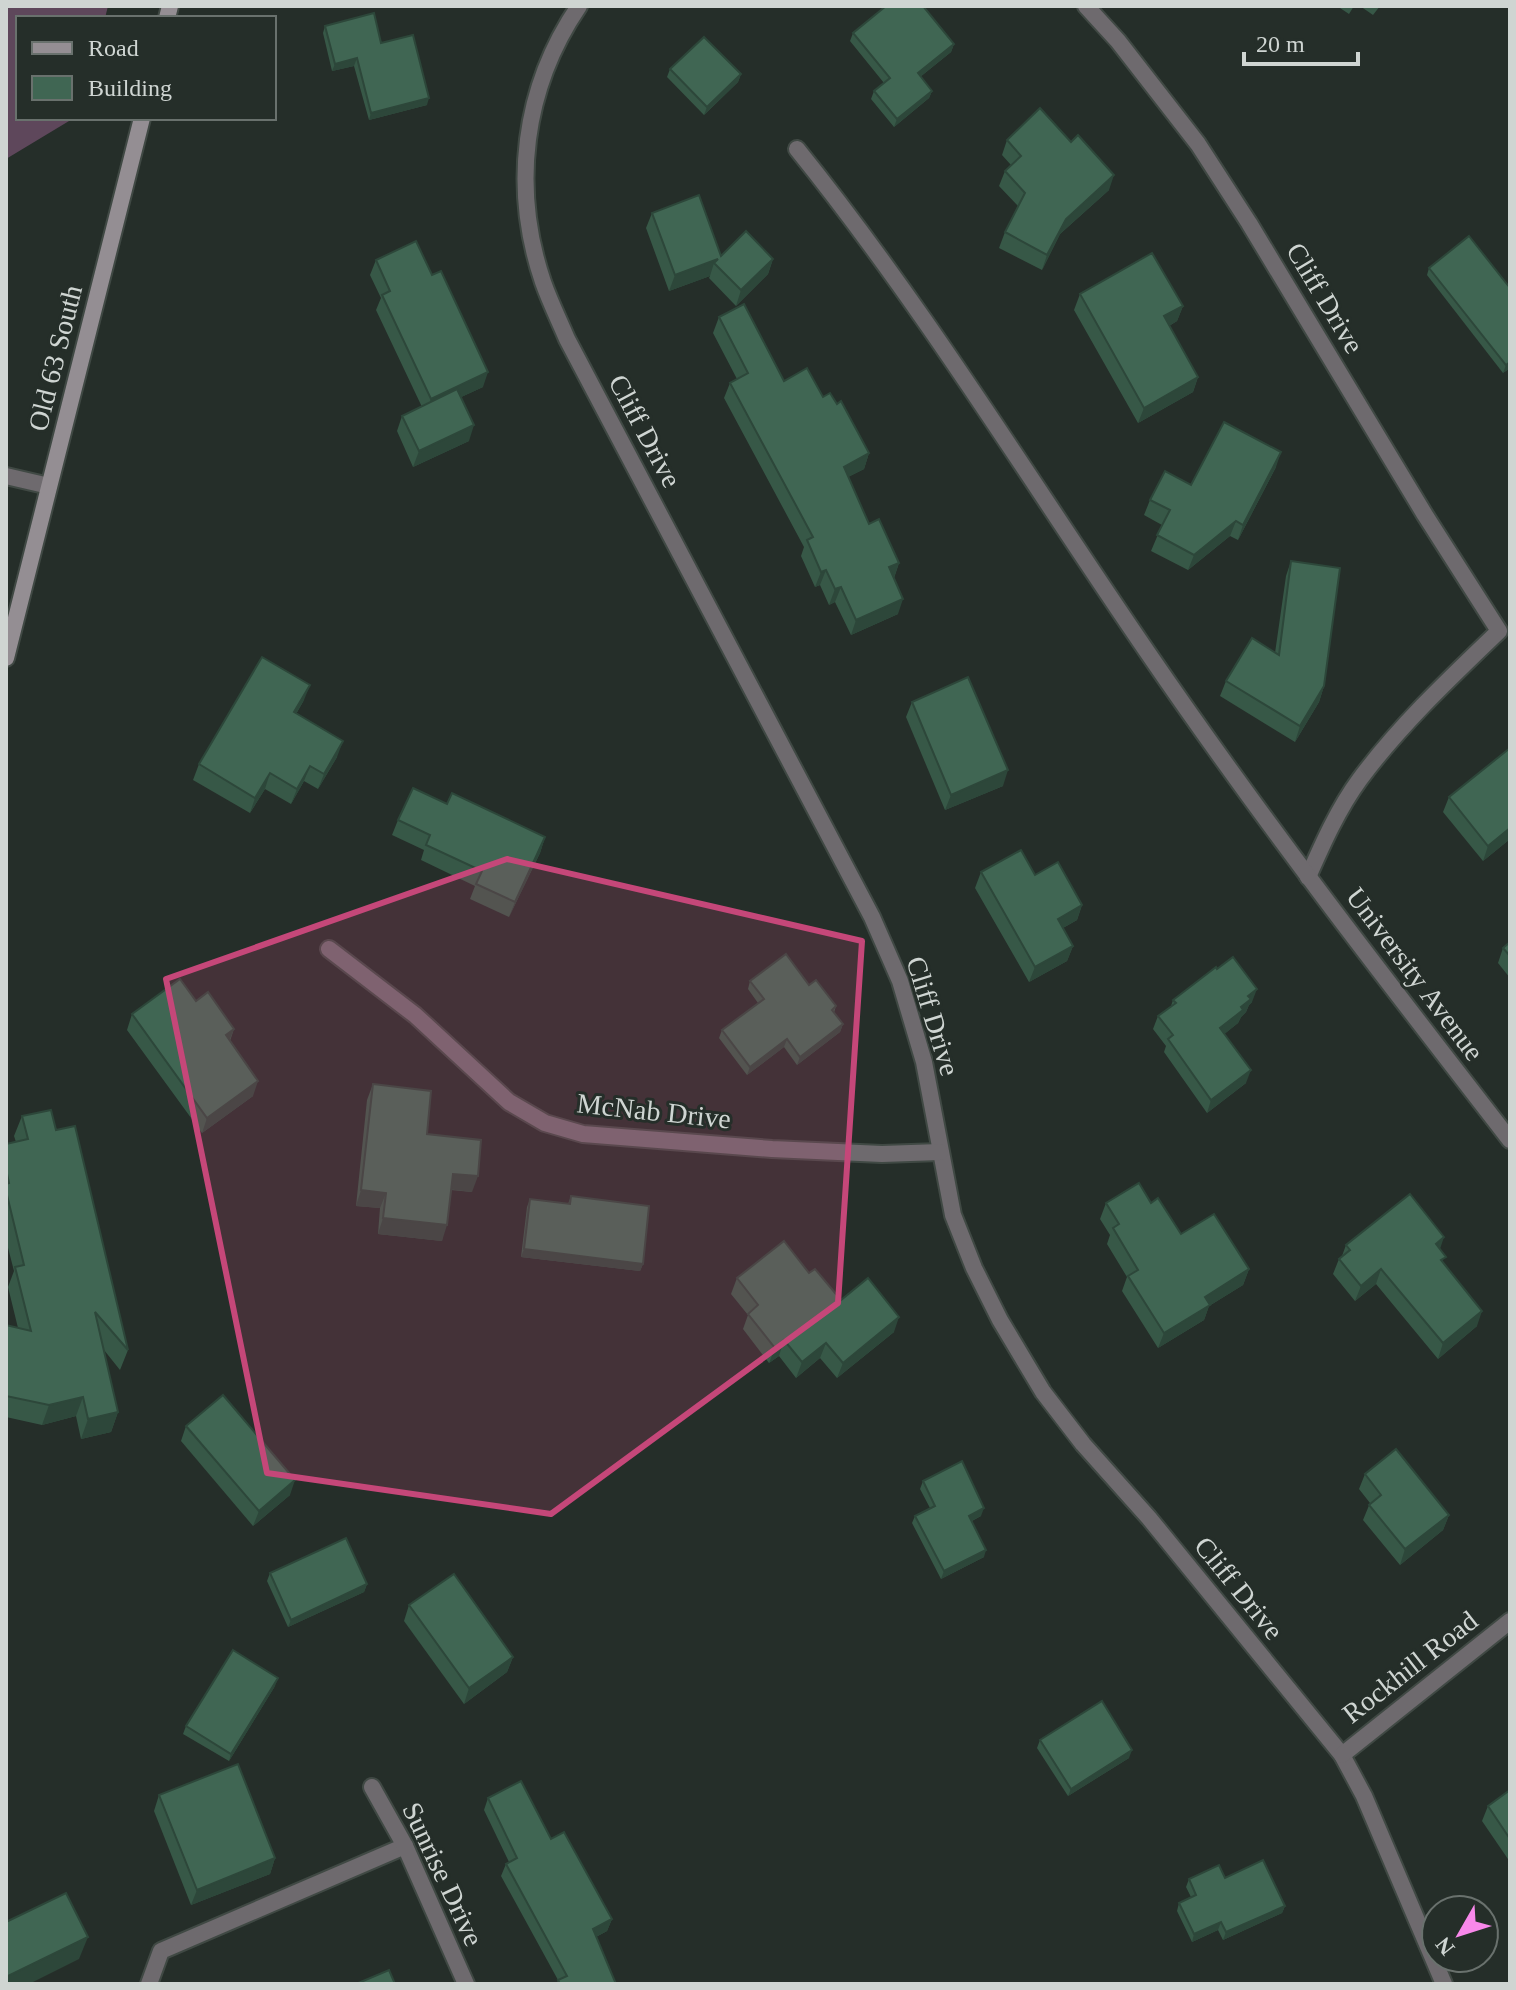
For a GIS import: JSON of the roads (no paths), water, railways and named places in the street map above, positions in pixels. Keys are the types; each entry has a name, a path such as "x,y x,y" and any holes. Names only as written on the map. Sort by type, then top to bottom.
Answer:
{"main road":[{"name":"Old 63 South","path":"6,658 141,120"}],"street":[{"name":"Cliff Drive","path":"579,6 543,70 527,137 524,177 543,281 567,339 872,917 900,981 924,1062 953,1215 974,1268 1000,1320 1043,1392 1342,1755 1364,1796 1444,1984"},
{"name":"Cliff Drive","path":"1086,6 1118,41 1198,144 1425,515 1504,627 1406,724 1359,781 1336,817 1308,877"},
{"name":"University Avenue","path":"797,149 875,251 1220,759 1510,1140"},
{"path":"6,476 49,486"},
{"name":"McNab Drive","path":"329,949 415,1015 509,1102 545,1123 583,1134 758,1148 882,1154 940,1152"},
{"name":"Rockhill Road","path":"1342,1755 1510,1621"},
{"name":"Sunrise Drive","path":"372,1787 405,1846 466,1984"},
{"path":"149,1984 161,1951 405,1846"}]}
